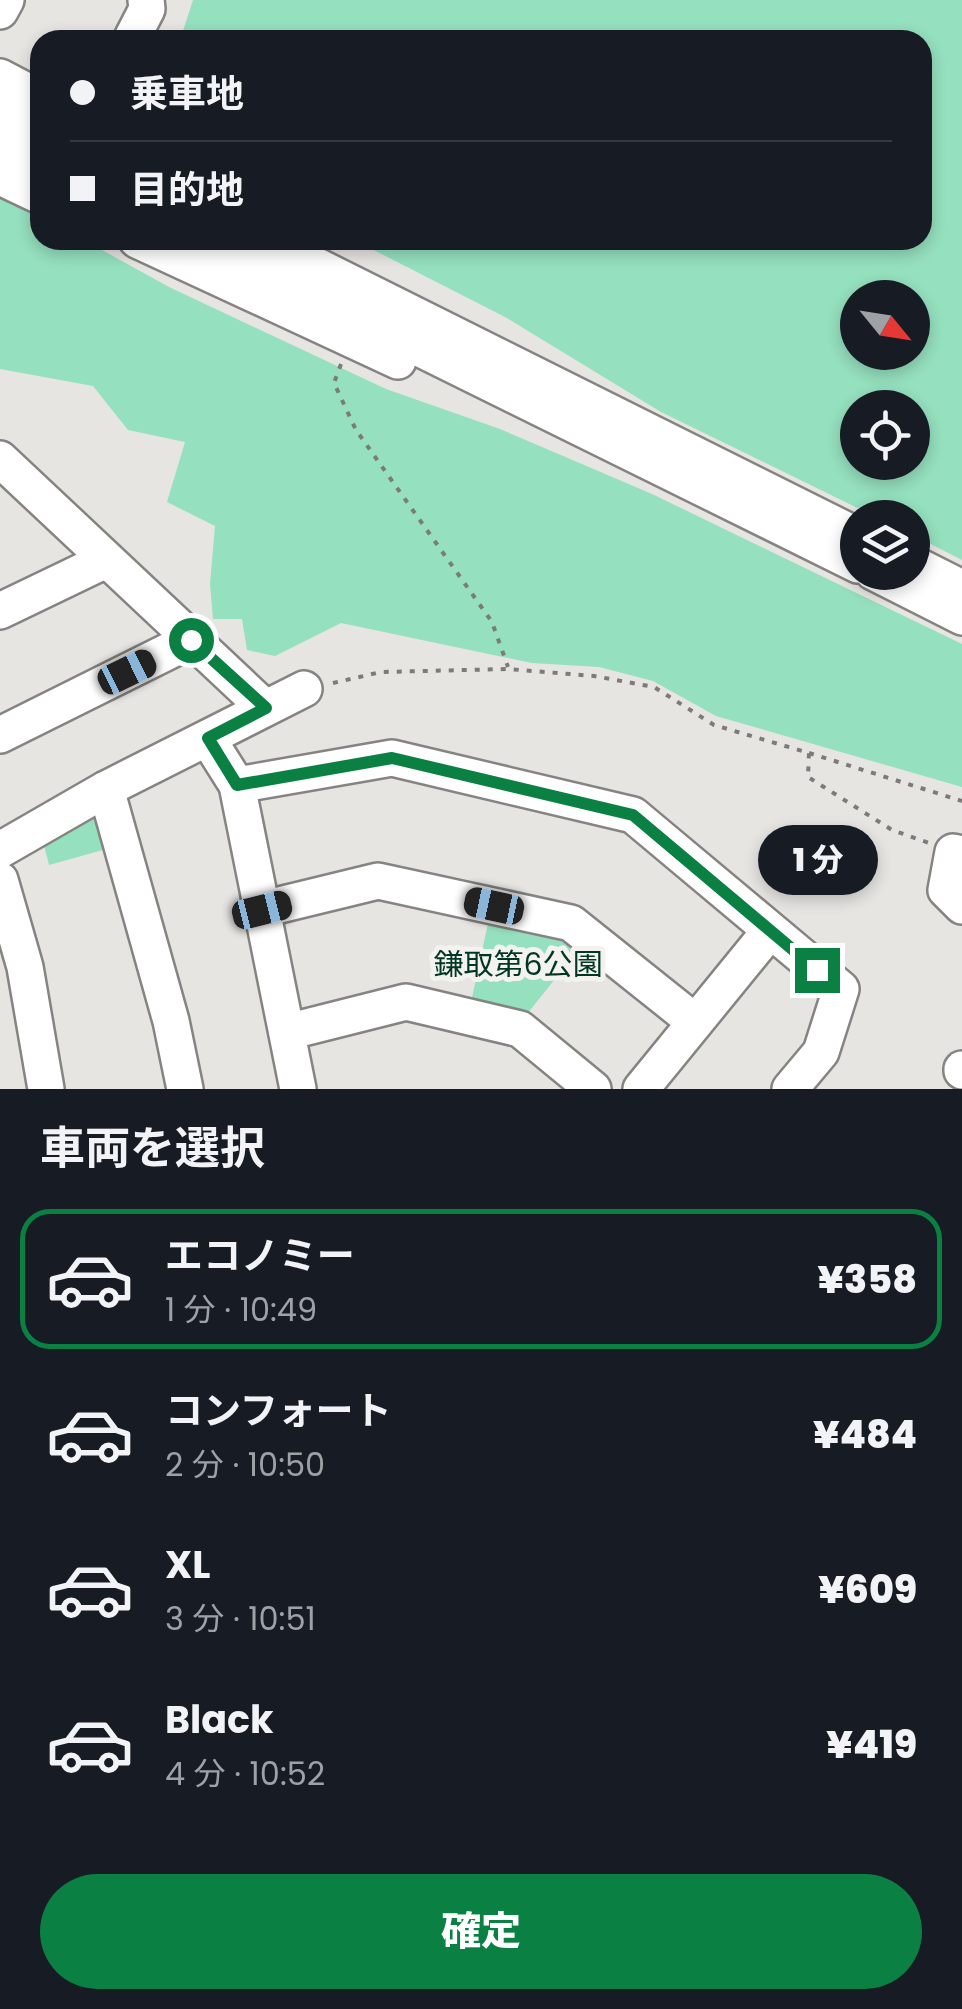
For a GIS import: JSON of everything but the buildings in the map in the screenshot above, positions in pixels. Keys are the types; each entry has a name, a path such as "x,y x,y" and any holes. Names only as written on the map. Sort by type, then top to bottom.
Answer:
{"street":[{"path":"0,11 6,0"},
{"path":"136,30 147,10 146,0"},
{"path":"0,77 30,93"},
{"path":"0,108 30,123"},
{"path":"0,142 30,156"},
{"path":"0,177 30,191"},
{"path":"159,250 432,376 511,378"},
{"path":"223,250 840,528"},
{"path":"283,250 840,555"},
{"path":"336,250 474,330 511,378"},
{"path":"5,471 266,708"},
{"path":"0,611 106,560"},
{"path":"930,573 962,588"},
{"path":"909,590 962,616"},
{"path":"0,735 191,640"},
{"path":"0,850 106,790 304,689"},
{"path":"208,738 237,785 298,1089"},
{"path":"237,785 392,758 633,815 841,989 821,1052 790,1089"},
{"path":"106,790 171,1021 184,1089"},
{"path":"958,853 946,890 962,906"},
{"path":"0,880 26,966 46,1089"},
{"path":"262,910 378,881 571,923 695,1022"},
{"path":"640,1089 769,932"},
{"path":"288,1032 406,1002 520,1029 594,1089"}],"path":[{"path":"352,342 334,383 356,430 492,622 508,669"},
{"path":"304,689 381,672 508,669 594,676 654,687 714,725 962,801"},
{"path":"809,753 808,777 892,830 958,853"}],"green space":[{"path":"193,0 962,0 962,560 930,544 930,500 841,500 661,412 505,317 374,250 932,250 932,30 183,30"},
{"path":"0,193 30,210 30,250 102,250 169,287 386,389 500,429 652,494 840,585 840,590 850,590 962,644 962,787 716,716 653,681 599,667 532,663 341,623 275,656 247,650 242,619 213,619 210,584 215,526 167,502 185,442 128,430 93,386 0,369"},
{"path":"91,811 102,818 110,848 49,865 42,837"},
{"name":"鎌取第6公園","path":"490,914 583,944 523,1019 470,1007"}],"route":[{"path":"191,640 266,708 208,738 237,785 392,758 633,815 817,970"}]}
